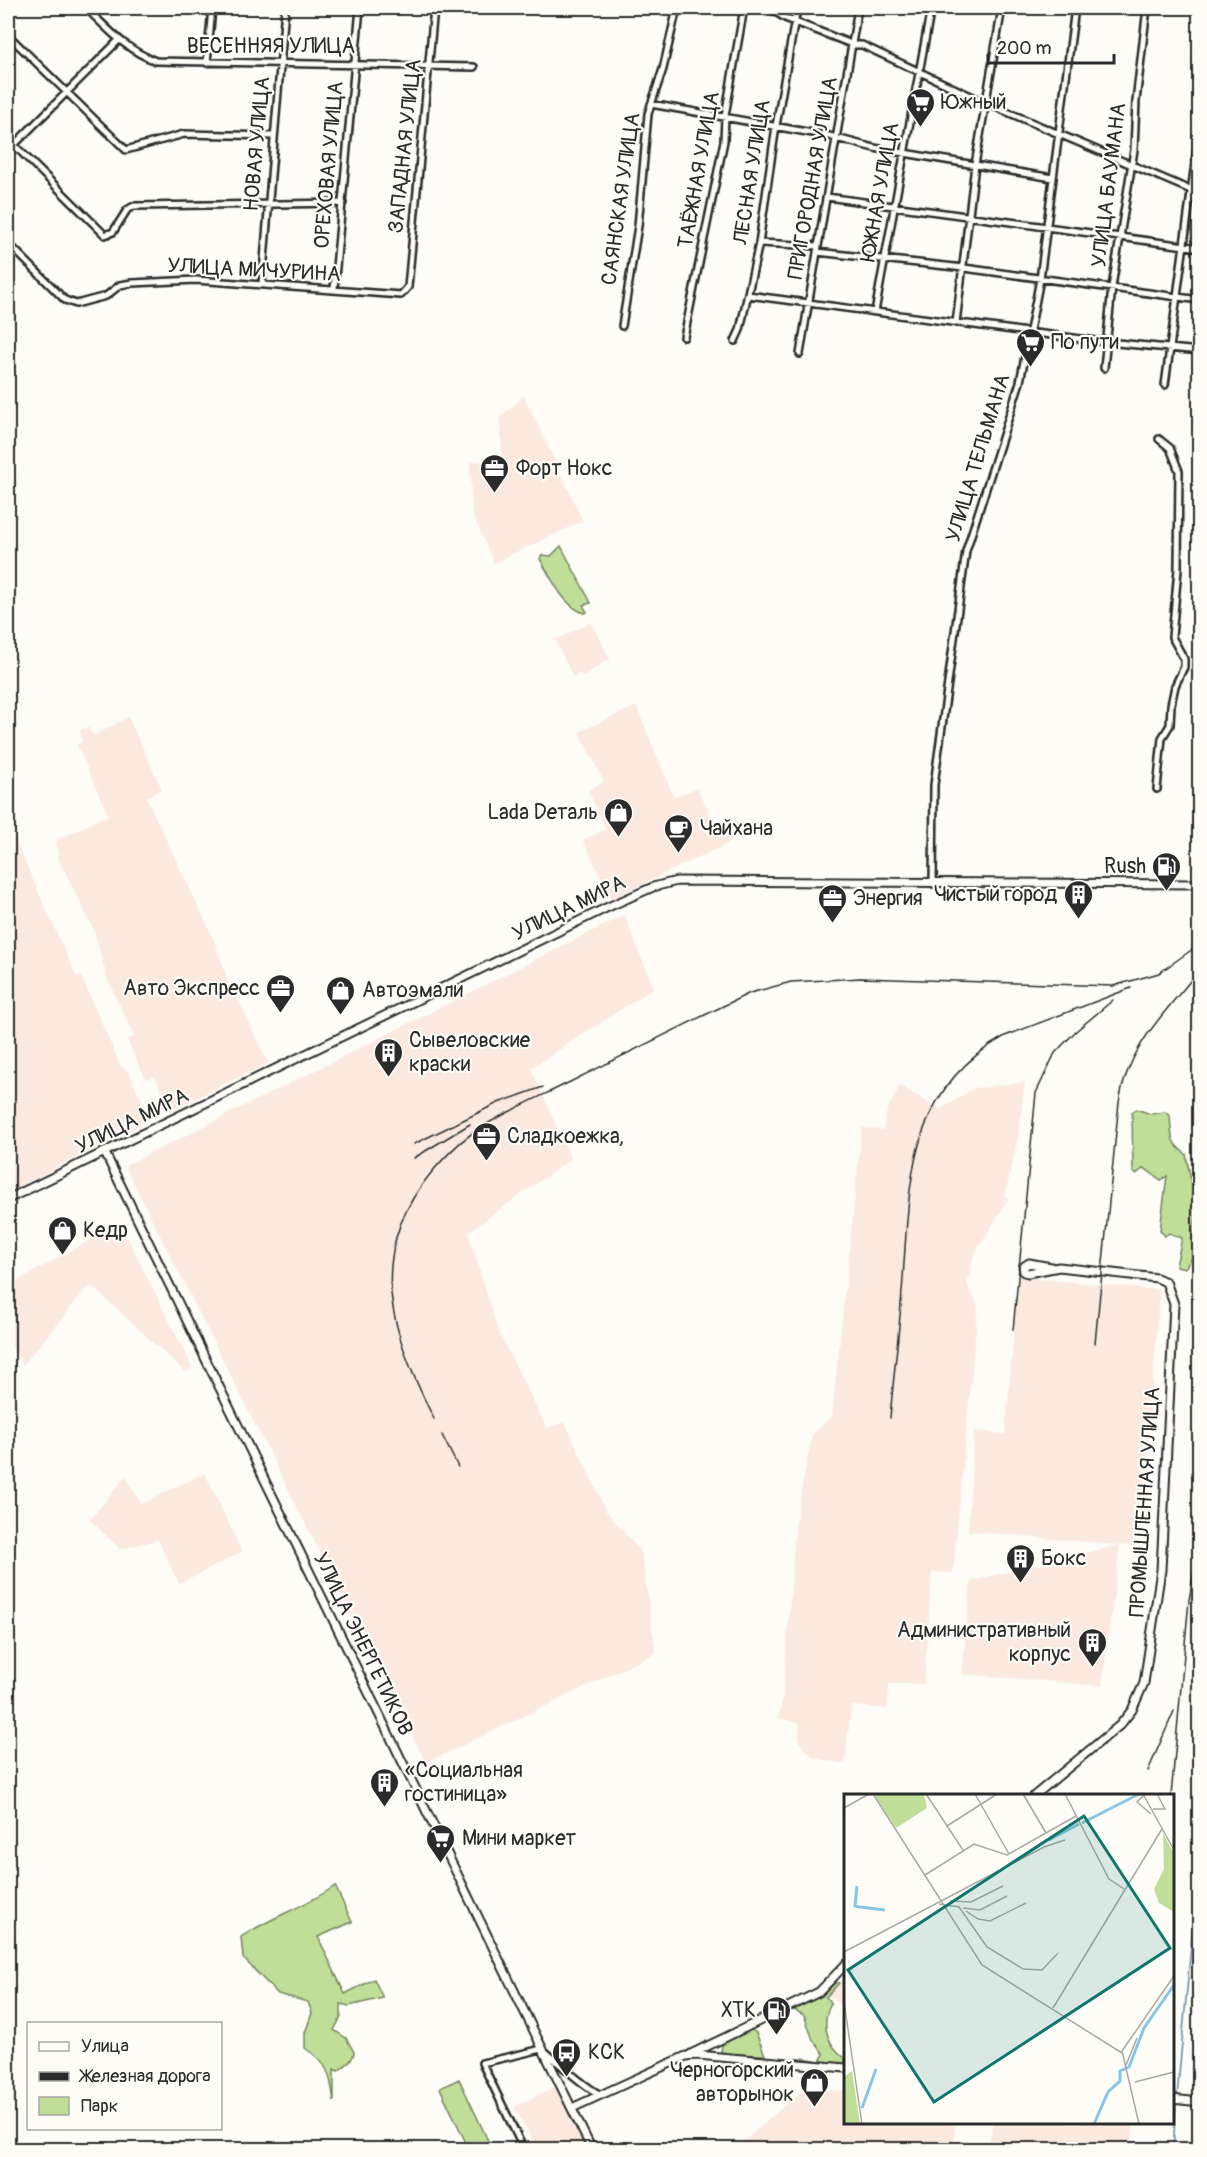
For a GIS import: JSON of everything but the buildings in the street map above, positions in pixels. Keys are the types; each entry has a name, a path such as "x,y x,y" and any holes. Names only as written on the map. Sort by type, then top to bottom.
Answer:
{"main road":[{"name":"УЛИЦА МИРА","path":"8,1199 653,887 677,881 1200,884"},
{"name":"УЛИЦА ЭНЕРГЕТИКОВ","path":"105,1153 592,2150"},
{"name":"ПРОМЫШЛЕННАЯ УЛИЦА","path":"1037,1794 1120,1725 1132,1710 1144,1683 1161,1570 1173,1304 1171,1290 1163,1280 1051,1267"},
{"path":"572,2109 819,1992 844,1966"},
{"path":"686,2056 697,2055 844,2068"},
{"path":"1174,2099 1200,2102"}],"street":[{"name":"ВЕСЕННЯЯ УЛИЦА","path":"86,8 137,53 156,61 430,64 474,67"},
{"path":"207,63 212,8"},
{"name":"НОВАЯ УЛИЦА","path":"262,284 285,8"},
{"name":"ОРЕХОВАЯ УЛИЦА","path":"334,289 360,8"},
{"name":"ЗАПАДНАЯ УЛИЦА","path":"408,287 434,8"},
{"name":"САЯНСКАЯ УЛИЦА","path":"622,326 623,304 634,257 651,104 663,69 677,8"},
{"name":"ТАЁЖНАЯ УЛИЦА","path":"684,337 724,141 725,116 744,8"},
{"path":"769,8 854,45 862,45 1058,135 1200,195"},
{"name":"ЛЕСНАЯ УЛИЦА","path":"735,341 759,243 776,126 797,8"},
{"name":"ПРИГОРОДНАЯ УЛИЦА","path":"800,354 807,303 839,138 858,8"},
{"name":"ЮЖНАЯ УЛИЦА","path":"875,312 931,8"},
{"path":"956,323 975,165 1002,8"},
{"name":"УЛИЦА ТЕЛЬМАНА","path":"933,884 933,785 966,551 1017,393 1040,279 1075,8"},
{"name":"УЛИЦА БАУМАНА","path":"1104,368 1112,287 1134,150 1136,101 1147,8"},
{"path":"8,35 126,150 184,134 273,136"},
{"path":"8,151 119,39"},
{"path":"651,104 839,138 874,148 1053,178"},
{"path":"1165,385 1200,126"},
{"path":"8,139 105,235 113,232 127,210 134,206 343,203"},
{"path":"827,197 1200,248"},
{"path":"8,243 13,249 8,255"},
{"path":"759,243 817,249 874,259 885,257 928,266 964,268 1200,300"},
{"name":"УЛИЦА МИЧУРИНА","path":"13,249 65,300 76,304 106,296 120,285 132,283 196,280 401,295 408,287"},
{"path":"748,295 956,323 1200,351"},
{"path":"1157,789 1162,738 1170,725 1171,705 1184,659 1172,637 1178,569 1179,471 1170,448 1160,439"},
{"path":"524,2150 482,2063 542,2049 571,2071 588,2089 603,2096"}],"shaded area":[{"path":"524,396 583,521 494,563 472,513 470,462 502,458 500,417"},
{"path":"591,622 610,659 582,677 580,673 573,677 555,640"},
{"path":"636,706 674,797 697,788 716,827 725,824 733,841 611,899 583,840 606,829 588,790 604,782 579,732"},
{"path":"128,717 162,789 146,797 215,942 232,993 235,993 268,1063 170,1111 155,1076 146,1079 127,1040 134,1036 107,978 94,930 59,860 56,844 57,840 108,815 77,745 82,741 80,730 88,727 93,736"},
{"path":"8,824 76,976 81,976 120,1065 128,1072 151,1119 8,1192"},
{"path":"624,915 654,988 531,1068 571,1159 468,1232 498,1331 547,1428 565,1422 606,1511 641,1552 656,1653 426,1763 125,1166"},
{"path":"1025,1082 1018,1138 1005,1196 1009,1198 974,1255 967,1285 978,1305 953,1573 932,1572 924,1684 889,1684 888,1709 851,1706 845,1764 814,1758 799,1742 799,1723 778,1718 782,1704 796,1519 812,1435 832,1416 862,1127 883,1130 887,1110 900,1085 940,1110 974,1088"},
{"path":"120,1223 192,1367 186,1373 92,1286 85,1290 23,1365 8,1341 8,1286"},
{"path":"1019,1277 1160,1290 1140,1546 1120,1545 1102,1686 962,1674 971,1581 1119,1545 968,1531 974,1431 1005,1434"},
{"path":"205,1473 242,1552 179,1584 158,1540 120,1549 90,1520 126,1476 141,1504"},
{"path":"844,1978 844,2010 829,1995"},
{"path":"8,2041 20,2068 8,2092"},
{"path":"555,2087 581,2141 580,2145 571,2149 538,2149 514,2107"},
{"name":"Черногорский авторынок","path":"805,2088 844,2091 844,2124 956,2124 953,2149 735,2149"},
{"path":"993,2124 1134,2124 1131,2149 988,2149"}],"green space":[{"path":"561,546 591,603 583,605 587,612 585,613 577,610 564,598 540,559 542,555 551,556"},
{"path":"1136,1109 1151,1114 1165,1112 1170,1116 1174,1142 1186,1154 1191,1182 1198,1193 1192,1258 1185,1268 1176,1266 1182,1238 1169,1233 1165,1236 1160,1230 1167,1176 1161,1180 1144,1168 1136,1174 1133,1172 1132,1112"},
{"path":"335,1886 352,1922 318,1937 345,1994 374,1979 383,1998 349,2006 341,2004 341,2017 334,2030 346,2038 354,2052 346,2065 338,2071 334,2069 334,2101 327,2070 319,2059 305,2048 305,2033 312,2013 308,2002 278,1994 243,1958 241,1937"},
{"path":"836,1982 839,1983 826,1997 831,2003 826,2026 834,2047 844,2057 844,2066 810,2062 803,2058 820,2061 824,2054 813,2040 804,2015 794,2010 827,1991"},
{"path":"750,2029 756,2033 765,2055 725,2054 721,2051 723,2041"},
{"path":"459,2079 492,2149 469,2149 440,2088"}],"waterway":[{"path":"1177,2096 1200,1849"},
{"path":"1173,2150 1176,2104"}],"railway":[{"path":"434,1419 406,1356 397,1325 391,1295 391,1264 397,1234 410,1204 431,1173 477,1130 516,1108 750,993 791,982 861,978 1113,986 1159,973 1200,944"},
{"path":"1095,1343 1119,1102 1124,1082 1131,1064 1150,1031 1200,969"},
{"path":"890,1418 908,1206 920,1140 932,1110 949,1083 973,1058 1005,1036 1131,988"},
{"path":"1013,1330 1036,1093 1055,1053 1076,1031 1113,1000"},
{"path":"414,1144 498,1103 543,1087"},
{"path":"414,1158 470,1124"},
{"path":"442,1435 458,1467"},
{"path":"1171,1794 1189,1600 1200,1512"},
{"path":"1148,1771 1174,1711"}],"place":[{"name":"Южный","path":"920,128"},
{"name":"По пути","path":"1030,368"},
{"name":"Форт Нокс","path":"495,494"},
{"name":"Lada Dеталь","path":"619,838"},
{"name":"Чайхана","path":"679,854"},
{"name":"Rush","path":"1167,892"},
{"name":"Чистый город","path":"1078,920"},
{"name":"Энергия","path":"832,924"},
{"name":"Авто Экспресс","path":"281,1014"},
{"name":"Автоэмали","path":"341,1016"},
{"name":"Сывеловские краски","path":"388,1078"},
{"name":"Сладкоежка,","path":"486,1162"},
{"name":"Кедр","path":"62,1256"},
{"name":"Бокс","path":"1020,1584"},
{"name":"Административный корпус","path":"1092,1668"},
{"name":"«Социальная гостиница»","path":"384,1808"},
{"name":"Мини маркет","path":"441,1864"},
{"name":"ХТК","path":"777,2036"},
{"name":"КСК","path":"567,2078"},
{"name":"Черногорский авторынок","path":"815,2108"}]}
